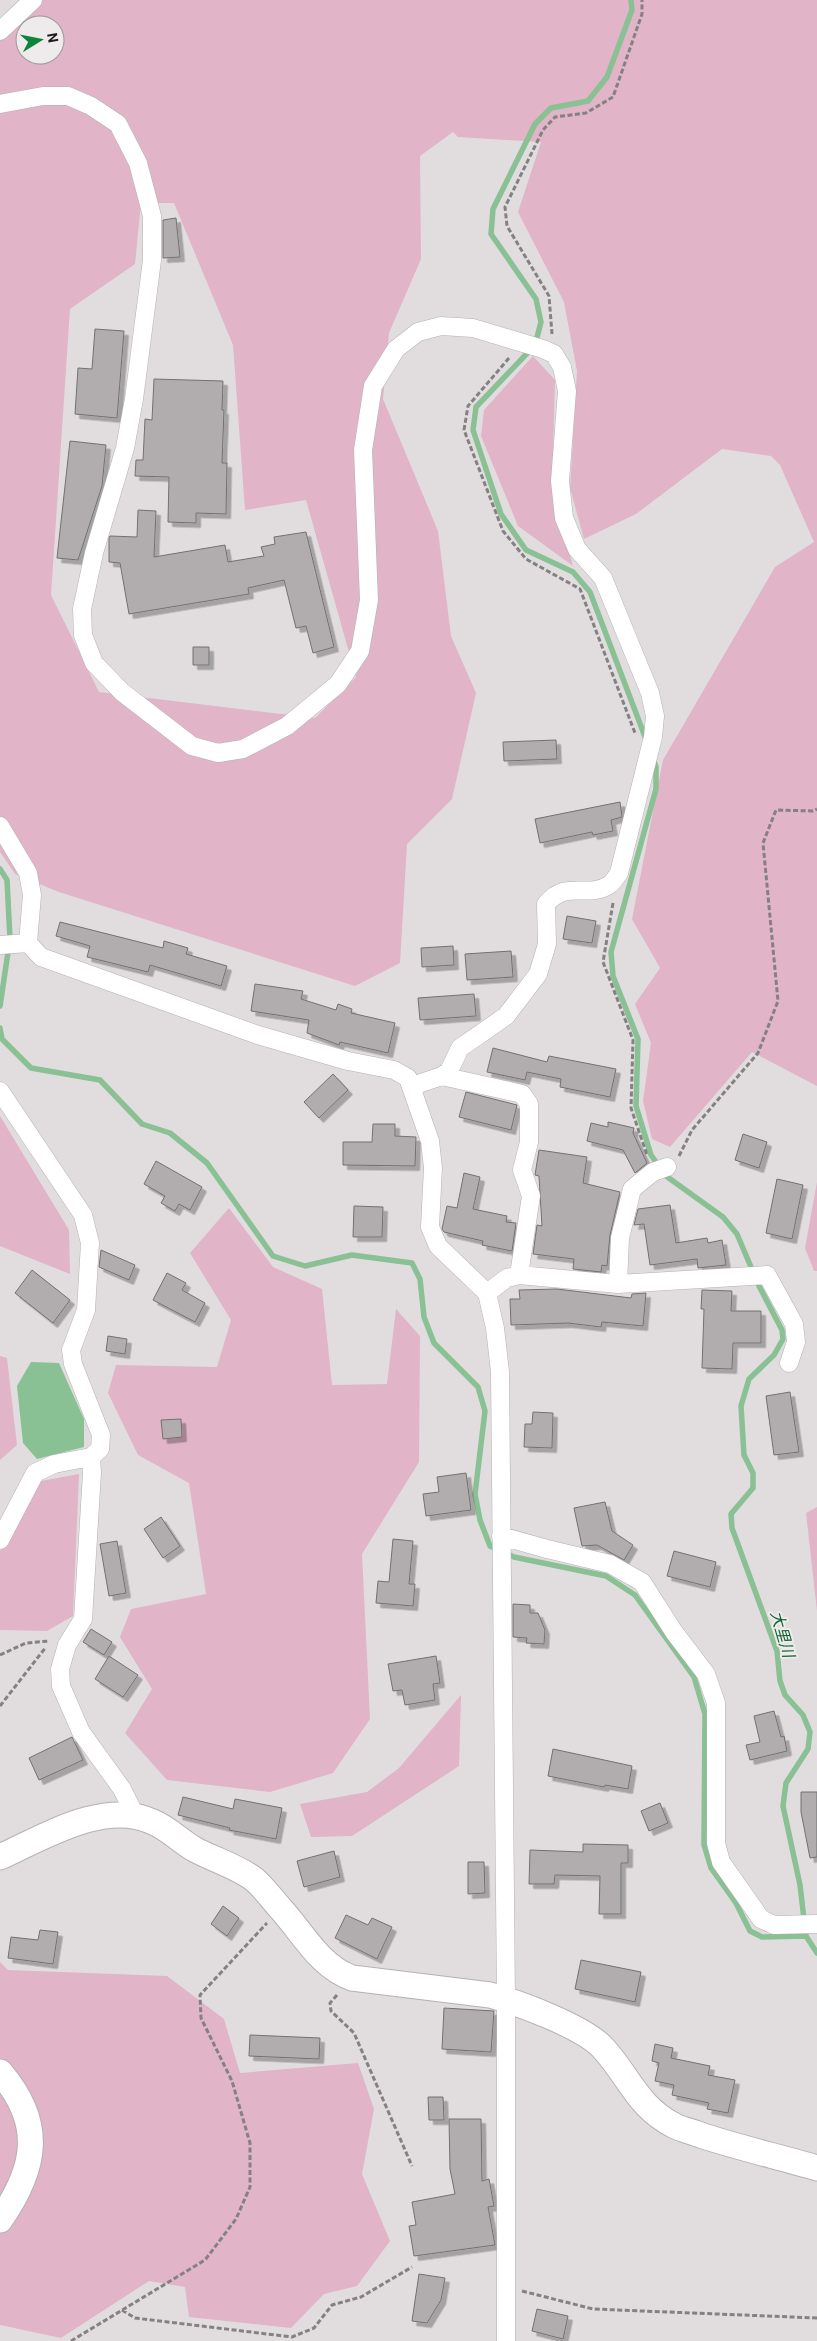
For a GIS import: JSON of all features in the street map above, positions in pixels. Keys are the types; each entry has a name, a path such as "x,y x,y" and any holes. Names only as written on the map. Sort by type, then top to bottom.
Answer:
{"street":[{"path":"0,31 33,0"},
{"path":"0,104 43,96 68,96 91,106 118,124 138,164 152,216 152,260 134,398 125,448 94,553 82,609 83,635 94,663 116,686 192,746 218,753 243,749 288,726 338,684 360,651 370,600 363,450 373,386 396,349 418,332 441,326 473,328 523,342 548,352 562,367 566,391 560,481 564,518 577,549 603,578 650,693 654,716 653,737 619,873 609,885 592,890 565,890 555,894 546,904 547,944 538,974 506,1016 460,1048 448,1071 442,1076 412,1086"},
{"path":"0,826 28,873 32,895 12,944 41,957 258,1035 348,1061 394,1070 408,1078 430,1141 432,1168 430,1227 438,1246 487,1294 496,1328 500,1372 506,2000 506,2341"},
{"path":"442,1076 522,1094 529,1104 529,1142 522,1170 531,1196 519,1275"},
{"path":"0,1091 83,1215 90,1243 86,1310 72,1350 73,1364 101,1436 100,1449 91,1457 54,1464 35,1473 0,1540"},
{"path":"618,1284 620,1238 632,1189 666,1167"},
{"path":"487,1294 507,1278 519,1275 618,1284 748,1278 767,1275 794,1324 796,1342 789,1363"},
{"path":"91,1457 92,1473 83,1619 68,1644 60,1669 61,1686 81,1732 122,1789 135,1815"},
{"path":"501,1536 610,1564 642,1582 674,1632 706,1674 716,1704 716,1843 721,1862 761,1919 774,1925 809,1924"},
{"path":"0,1857 71,1824 98,1817 135,1815 154,1822 192,1848 254,1879 281,1908 325,1962 338,1973 352,1978 490,1995 506,2000 582,2032 602,2047 647,2107 675,2126 723,2142 817,2168"},
{"path":"0,2072 16,2091 29,2119 31,2154 20,2190 0,2220"}],"path":[{"path":"548,352 550,296 507,226 505,207 543,130 555,117 586,113 613,97 642,14 642,0"},
{"path":"523,342 468,406 464,430 503,531 526,559 580,589 646,765"},
{"path":"609,885 613,906 603,962 634,1040 631,1108 666,1167 692,1130 758,1053 778,1002 763,843 776,810 813,811 817,808"},
{"path":"0,1655 26,1643 52,1641 0,1706"},
{"path":"70,2341 205,2260 236,2219 250,2186 250,2143 232,2081 201,2018 200,1995 281,1908"},
{"path":"352,1978 330,2003 332,2011 354,2033 412,2166"},
{"path":"122,2310 135,2318 292,2337 314,2328 332,2305 361,2297 412,2267"},
{"path":"505,2287 592,2309 817,2318"}],"shaded area":[{"path":"42,0 817,0 817,1086 752,1052 670,1147 652,1139 643,1101 651,1043 635,1004 660,968 632,919 663,760 775,567 814,542 780,465 771,456 722,449 636,514 584,539 570,488 577,371 564,302 518,212 541,142 458,137 453,132 420,156 421,259 389,333 383,399 438,531 451,636 476,693 452,799 407,844 400,963 355,986 59,892 15,874 0,852 0,34 15,22 15,65 65,65 65,15 23,15","holes":["141,203 174,203 233,345 245,510 306,500 356,677 315,718 99,692 51,595 70,309 135,264"]},
{"path":"533,356 555,380 552,489 573,566 518,526 481,436 484,410"},
{"path":"0,1116 69,1230 70,1274 0,1246"},
{"path":"817,1182 817,1271 814,1271 805,1248"},
{"path":"229,1208 273,1267 322,1289 332,1385 387,1384 396,1309 420,1336 419,1462 362,1554 370,1719 333,1773 270,1792 167,1780 125,1733 152,1689 120,1637 131,1609 206,1594 189,1483 138,1455 108,1393 116,1365 217,1367 231,1320 190,1253"},
{"path":"0,1356 7,1358 17,1445 0,1460"},
{"path":"31,1362 59,1363 84,1419 84,1447 37,1459 23,1443 17,1386"},
{"path":"79,1474 73,1616 47,1631 0,1630 0,1551 41,1481"},
{"path":"817,1507 817,1611 806,1513"},
{"path":"461,1695 459,1766 352,1836 311,1837 300,1804 367,1792 399,1768"},
{"path":"0,1962 8,1970 167,1976 224,2019 240,2073 358,2063 374,2109 362,2174 390,2241 357,2286 324,2294 291,2328 189,2317 185,2287 149,2281 61,2338 0,2325"}],"building":[{"path":"176,218 180,257 163,258 163,220"},
{"path":"95,329 124,331 117,418 75,414 78,368 92,369"},
{"path":"154,379 223,381 222,463 227,463 226,514 196,513 196,523 168,522 169,477 135,476 136,460 143,460 145,419 152,420"},
{"path":"70,441 106,445 102,486 78,560 57,558"},
{"path":"138,510 156,511 154,557 225,545 228,562 264,556 261,547 275,544 274,537 306,532 334,647 313,653 306,626 296,628 284,580 248,588 249,594 129,614 120,563 109,562 109,538 110,536 137,537"},
{"path":"193,647 209,647 209,665 193,665"},
{"path":"556,740 557,759 504,761 503,742"},
{"path":"620,802 622,817 611,820 613,831 593,835 592,832 540,843 535,819"},
{"path":"567,916 596,921 592,943 563,939"},
{"path":"60,922 163,948 164,941 188,948 186,954 227,966 221,986 150,965 148,972 87,957 90,946 56,936"},
{"path":"453,946 454,965 422,967 421,948"},
{"path":"511,951 513,977 467,980 465,954"},
{"path":"255,984 303,991 301,999 336,1010 338,1004 352,1009 351,1013 395,1023 388,1053 340,1042 339,1045 307,1033 309,1020 251,1011"},
{"path":"474,994 476,1016 420,1020 418,998"},
{"path":"493,1048 547,1062 549,1056 616,1069 610,1097 560,1087 561,1079 527,1072 525,1080 487,1072"},
{"path":"333,1074 348,1090 319,1118 304,1102"},
{"path":"466,1092 517,1105 511,1130 459,1117"},
{"path":"608,1122 634,1128 633,1133 647,1163 635,1173 623,1150 587,1141 591,1123 608,1127"},
{"path":"373,1124 395,1124 395,1136 416,1137 415,1166 343,1165 343,1142 372,1142"},
{"path":"743,1134 767,1142 759,1168 735,1160"},
{"path":"539,1150 587,1157 583,1183 620,1192 610,1235 607,1266 602,1265 601,1272 573,1269 574,1259 533,1254 537,1225 542,1226 539,1176 535,1175"},
{"path":"156,1161 202,1187 190,1210 179,1204 175,1211 161,1203 165,1196 144,1184"},
{"path":"464,1173 480,1177 473,1209 507,1216 506,1222 516,1223 512,1251 482,1245 483,1241 444,1232 442,1229 447,1206 457,1208"},
{"path":"777,1179 803,1185 792,1239 766,1233"},
{"path":"670,1205 676,1243 707,1238 708,1243 722,1240 726,1265 698,1268 697,1259 650,1265 644,1224 634,1225 638,1209"},
{"path":"354,1206 383,1207 382,1237 353,1237"},
{"path":"101,1250 135,1265 129,1280 99,1267"},
{"path":"32,1270 70,1300 53,1323 15,1293"},
{"path":"167,1273 186,1283 182,1290 205,1303 195,1322 153,1300"},
{"path":"557,1289 631,1298 632,1294 646,1293 643,1326 602,1322 601,1327 568,1323 511,1325 510,1299 520,1299 519,1290"},
{"path":"702,1290 732,1291 731,1311 761,1311 761,1343 733,1343 732,1369 702,1368 704,1309 701,1309"},
{"path":"108,1336 127,1339 125,1354 106,1351"},
{"path":"790,1392 799,1452 774,1455 766,1396"},
{"path":"533,1412 553,1413 552,1448 524,1447 525,1424 532,1424"},
{"path":"181,1419 182,1437 163,1439 161,1420"},
{"path":"466,1473 471,1510 426,1516 423,1494 439,1492 437,1477"},
{"path":"605,1502 612,1531 633,1545 624,1560 597,1545 582,1546 574,1508"},
{"path":"161,1517 180,1546 163,1558 144,1529"},
{"path":"393,1539 413,1541 409,1584 415,1584 413,1606 376,1603 378,1581 389,1582"},
{"path":"117,1541 126,1593 109,1596 100,1544"},
{"path":"674,1551 716,1562 710,1587 667,1576"},
{"path":"513,1604 530,1605 530,1613 538,1613 545,1630 544,1644 526,1643 527,1638 513,1637"},
{"path":"91,1629 112,1642 104,1655 83,1642"},
{"path":"109,1656 138,1675 123,1697 95,1679"},
{"path":"436,1656 440,1683 433,1684 435,1700 405,1705 402,1690 393,1691 388,1664"},
{"path":"774,1711 781,1737 784,1736 787,1751 750,1760 746,1745 760,1742 754,1716"},
{"path":"72,1737 83,1760 39,1780 29,1758"},
{"path":"553,1749 632,1766 628,1789 605,1785 604,1787 548,1776"},
{"path":"801,1792 817,1792 817,1857 810,1858 801,1812"},
{"path":"183,1797 233,1809 235,1799 282,1808 276,1839 229,1830 230,1828 178,1815"},
{"path":"660,1803 668,1823 649,1831 641,1811"},
{"path":"583,1844 628,1845 628,1863 621,1863 621,1914 599,1914 600,1876 555,1875 554,1884 529,1884 530,1850 583,1852"},
{"path":"334,1851 340,1877 304,1887 297,1861"},
{"path":"468,1862 484,1862 485,1893 468,1894"},
{"path":"223,1906 239,1918 227,1936 211,1924"},
{"path":"346,1915 368,1925 372,1918 392,1927 377,1959 335,1938"},
{"path":"40,1930 58,1932 53,1964 8,1958 11,1937 38,1940"},
{"path":"581,1960 641,1972 635,2002 575,1989"},
{"path":"444,2008 494,2011 491,2052 442,2049"},
{"path":"250,2035 320,2038 319,2059 249,2056"},
{"path":"655,2044 673,2048 671,2058 710,2066 708,2075 735,2080 728,2113 707,2109 709,2103 672,2095 674,2085 655,2081 659,2063 652,2061"},
{"path":"428,2097 443,2097 444,2120 429,2120"},
{"path":"449,2119 481,2119 482,2181 489,2179 494,2206 488,2207 495,2245 414,2256 409,2226 416,2225 412,2202 455,2194 450,2169"},
{"path":"419,2274 445,2278 441,2300 427,2323 412,2321"},
{"path":"537,2309 568,2316 563,2339 532,2331"}],"waterway":[{"path":"631,0 632,10 607,77 588,101 551,108 535,124 493,209 491,234 536,299 541,322 535,345 476,407 473,430 501,514 526,550 573,572 590,592 647,742"},
{"name":"大里川","path":"653,758 656,767 656,789 611,952 613,976 638,1039 636,1106 651,1155 666,1176 723,1217 737,1234 759,1286 782,1330 783,1339 774,1355 749,1379 741,1406 744,1455 753,1473 753,1488 731,1514 732,1528 777,1651 780,1681 785,1695 803,1715 810,1732 808,1749 786,1783 783,1806 800,1885 806,1936 817,1953"},
{"path":"0,869 7,880 10,939 0,1006"},
{"path":"0,1028 2,1039 31,1068 100,1080 142,1124 170,1133 207,1163 273,1256 305,1266 352,1255 412,1263 420,1279 424,1317 434,1343 478,1387 485,1411 475,1494 480,1520 490,1546 514,1557 606,1576 635,1595 694,1677 705,1714 704,1845 711,1868 736,1903 750,1931 762,1937 806,1936"}]}
